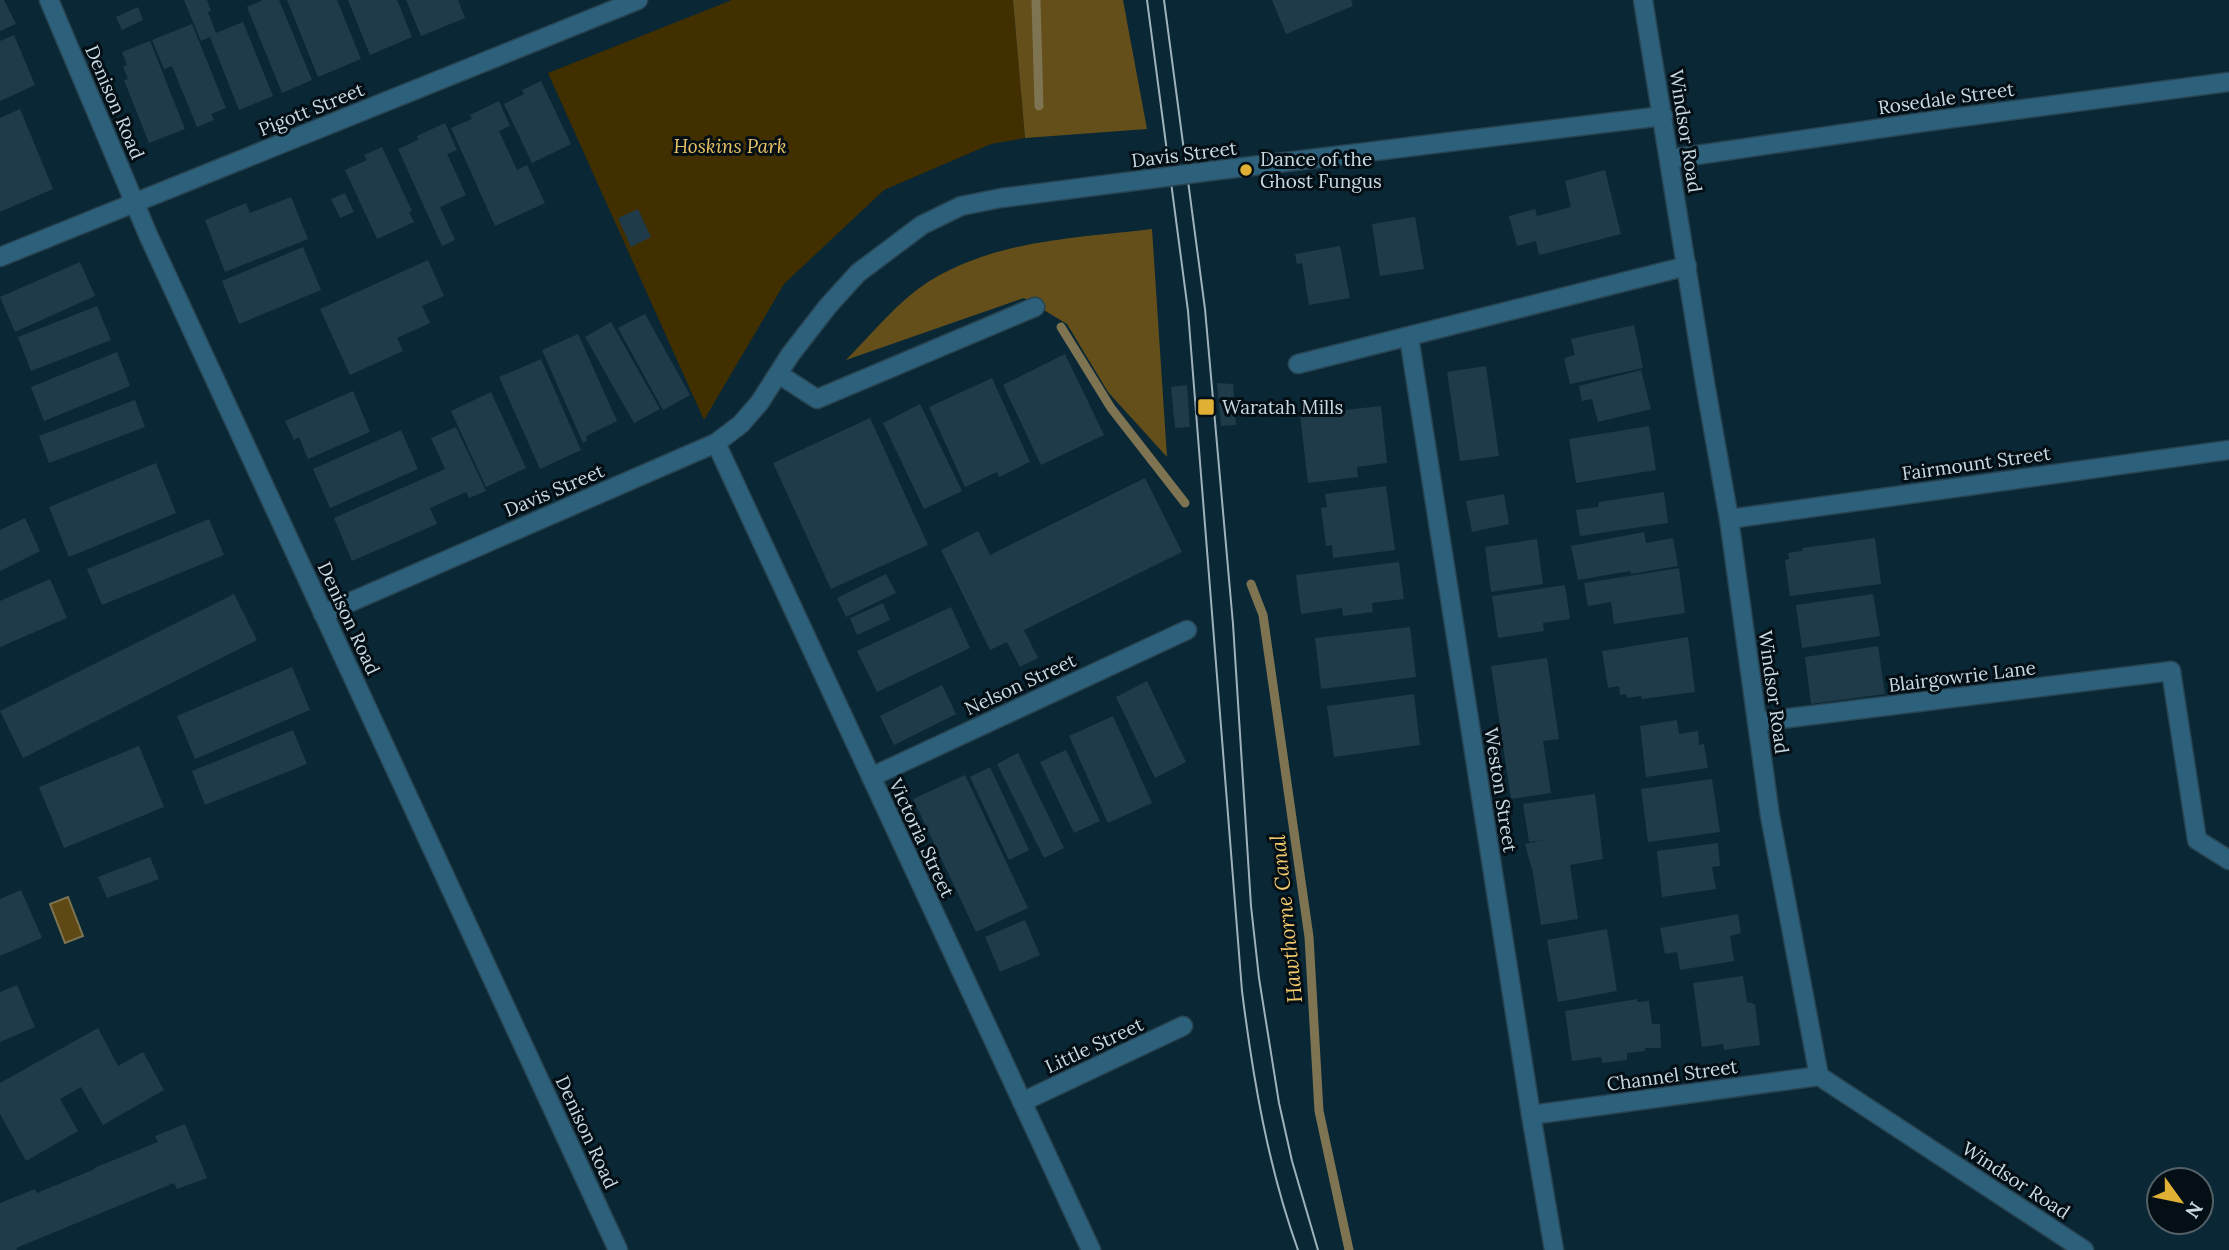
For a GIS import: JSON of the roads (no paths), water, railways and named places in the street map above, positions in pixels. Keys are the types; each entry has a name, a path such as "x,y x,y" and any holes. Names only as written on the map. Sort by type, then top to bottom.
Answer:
{"street":[{"name":"Denison Road","path":"49,0 134,203 618,1250"},
{"name":"Pigott Street","path":"0,257 638,0"},
{"name":"Windsor Road","path":"1643,0 1729,519 1770,816 1819,1076 2084,1250"},
{"name":"Rosedale Street","path":"1670,159 2229,82"},
{"name":"Davis Street","path":"323,614 716,443 741,424 780,375 790,355 858,273 922,225 961,206 1001,198 1211,171 1663,116"},
{"path":"1298,364 1687,266"},
{"path":"780,375 817,399 1035,307"},
{"name":"Weston Street","path":"1409,337 1554,1250"},
{"name":"Victoria Street","path":"716,443 1091,1250"},
{"name":"Fairmount Street","path":"1729,519 2229,450"},
{"name":"Nelson Street","path":"871,777 1187,630"},
{"name":"Blairgowrie Lane","path":"1757,722 2171,671 2197,840 2229,860"},
{"name":"Little Street","path":"1022,1102 1183,1026"},
{"name":"Channel Street","path":"1531,1115 1819,1076"}],"waterway":[{"path":"1036,0 1039,106"},
{"name":"Hawthorne Canal","path":"1061,327 1111,408 1185,503"},
{"name":"Hawthorne Canal","path":"1251,584 1263,615 1309,937 1319,1111 1349,1250"}],"tram line":[{"path":"1147,0 1188,311 1242,991 1270,1155 1298,1250"},
{"path":"1164,0 1205,309 1233,624 1251,906 1259,978 1279,1103 1292,1161 1318,1250"}],"place":[{"name":"Dance of the Ghost Fungus","path":"1246,170"},
{"name":"Waratah Mills","path":"1206,407"}],"park label":[{"name":"Hoskins Park","path":"730,146"}]}
